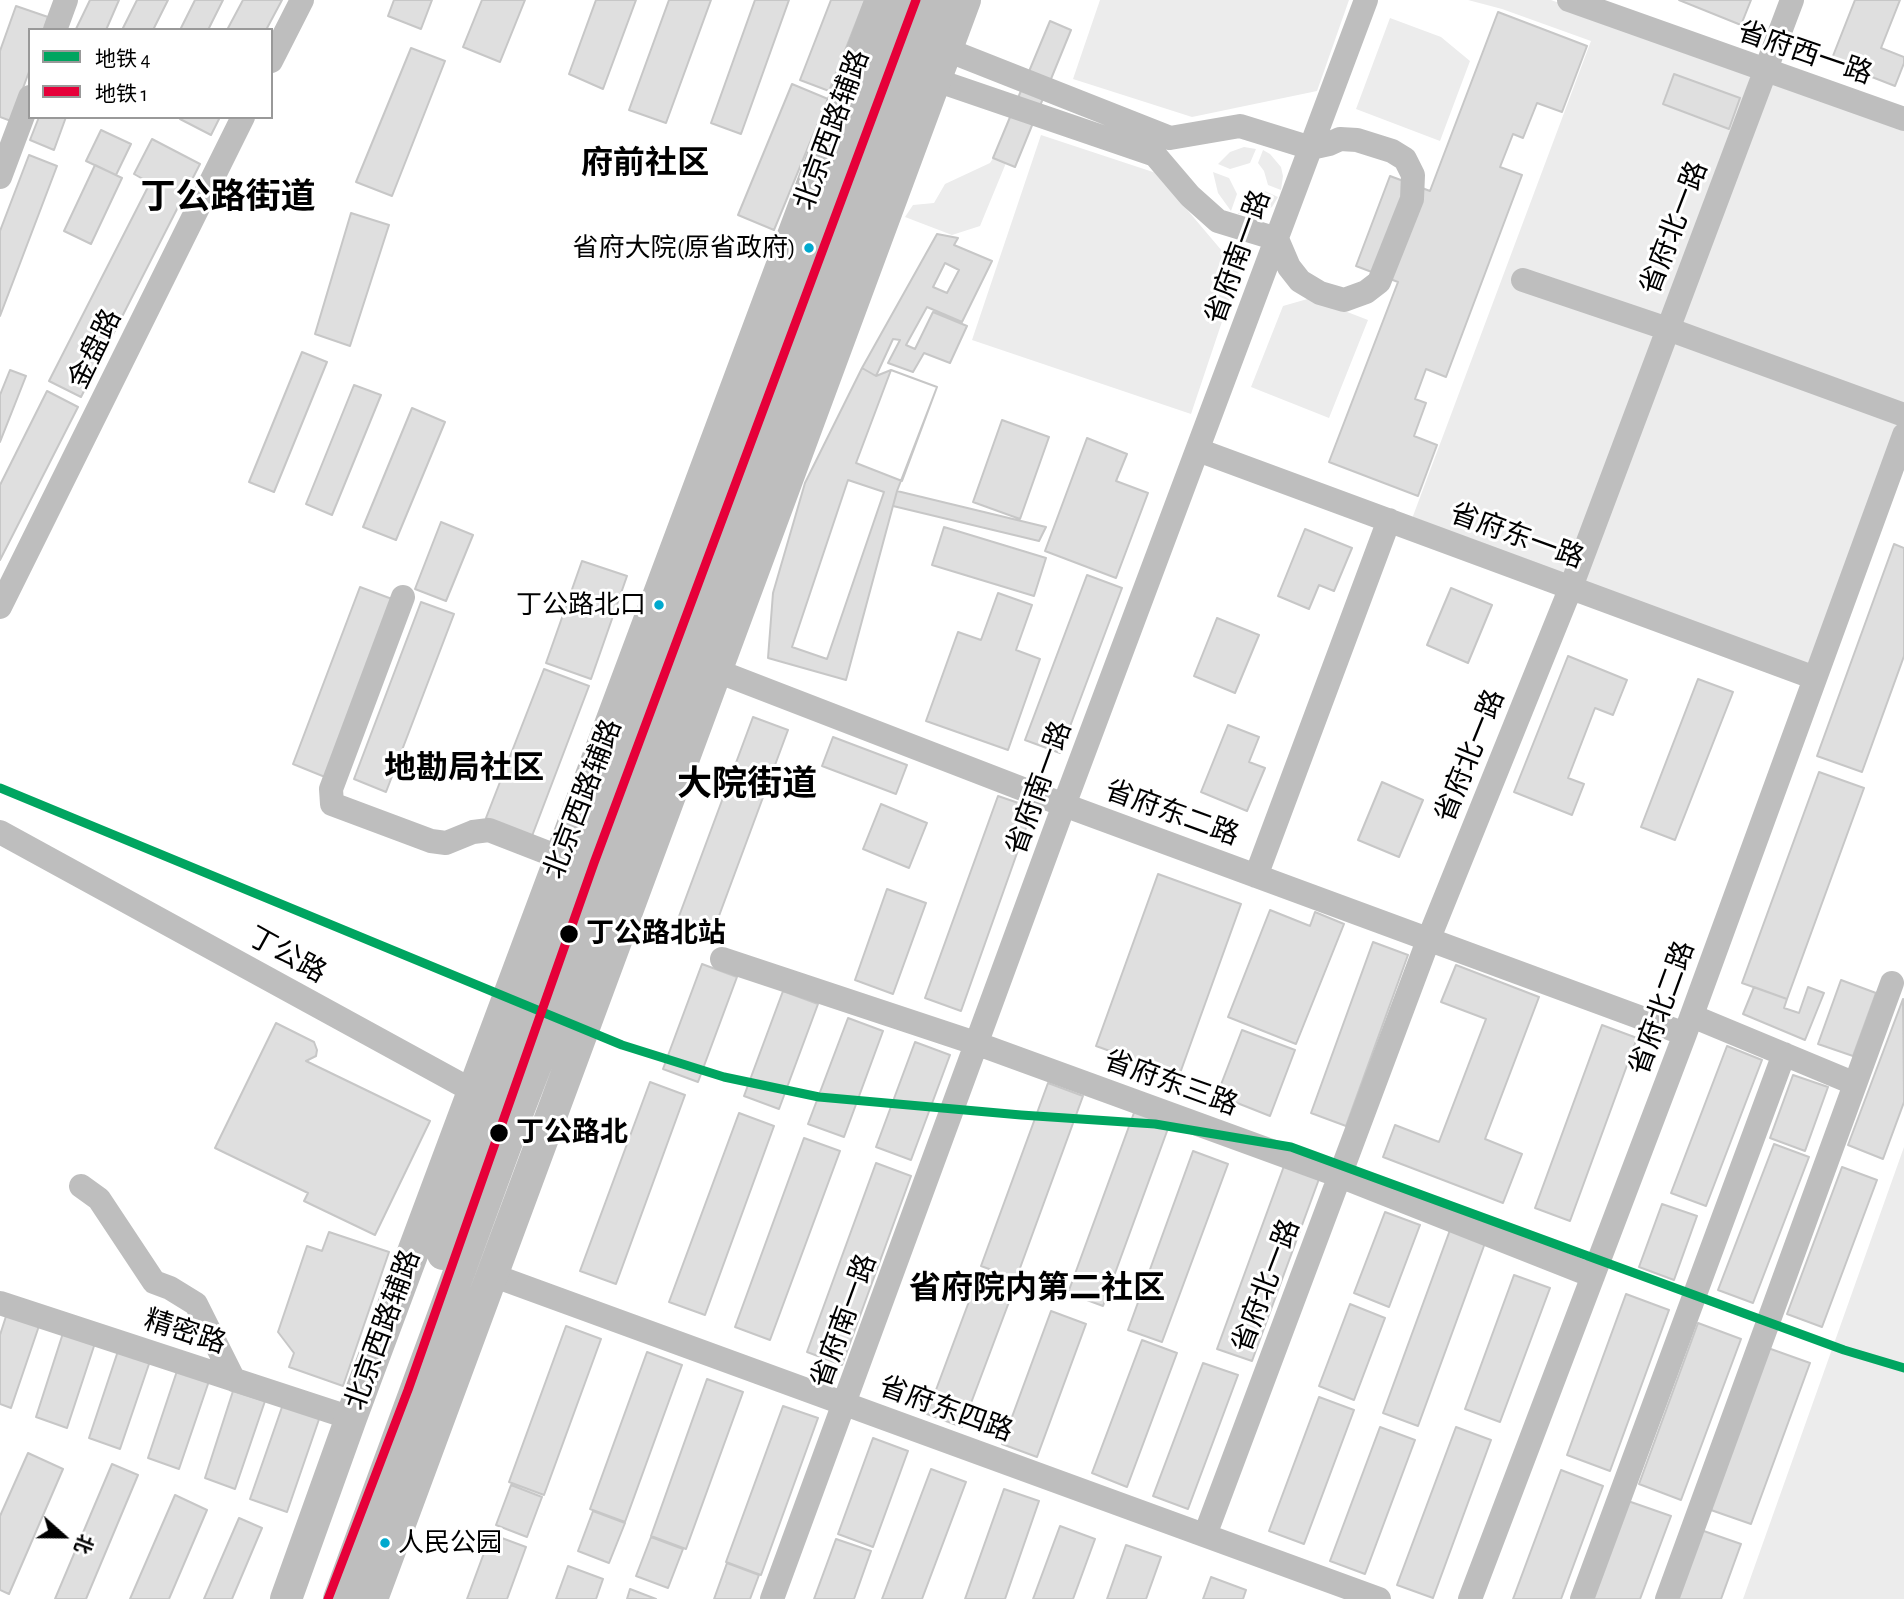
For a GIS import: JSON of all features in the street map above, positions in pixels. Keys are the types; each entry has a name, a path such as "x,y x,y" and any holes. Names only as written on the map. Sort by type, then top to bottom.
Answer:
{"main road":[{"name":"北京西路辅路","path":"372,1599 550,1121 680,657 881,0"},
{"path":"680,657 912,0"},
{"path":"935,45 938,0"},
{"path":"320,1599 496,1101 935,45 965,0"},
{"name":"北京西路辅路","path":"286,1599 351,1418 496,1101 561,858 680,657"},
{"path":"340,1599 496,1101"}],"street":[{"path":"56,28 66,0"},
{"path":"273,57 302,0"},
{"name":"省府南一路","path":"772,1599 1064,805 1366,0"},
{"name":"省府西一路","path":"1569,0 1904,119"},
{"name":"省府北一路","path":"1205,1535 1429,938 1571,587 1792,0"},
{"path":"924,75 1155,155 1190,195 1218,221 1277,239 1289,267 1300,281 1320,293 1344,300 1366,292 1379,282 1412,199 1413,175 1405,159 1392,150 1357,140 1340,139 1311,148 1240,126 1170,138 935,45"},
{"path":"0,177 9,125 28,100"},
{"name":"金盘路","path":"0,607 242,119"},
{"path":"1523,280 1668,329 1904,415"},
{"name":"省府北二路","path":"1470,1599 1688,1025 1904,435"},
{"name":"省府东一路","path":"1198,450 1815,678"},
{"path":"1256,876 1390,520"},
{"path":"403,597 331,789 332,804 431,841 446,843 473,832 489,830 561,858"},
{"name":"省府东二路","path":"680,657 1256,876 1429,938 1688,1025 1784,1054 1846,1080"},
{"name":"丁公路","path":"0,832 496,1101 550,1121"},
{"name":"省府东三路","path":"722,959 978,1044 1340,1176 1593,1276"},
{"path":"1667,1599 1892,984"},
{"path":"1582,1599 1784,1054"},
{"path":"81,1186 99,1199 155,1282 196,1304 234,1380"},
{"name":"省府东四路","path":"492,1275 1379,1599"},
{"name":"精密路","path":"0,1303 351,1418"}],"shaded area":[{"path":"1100,0 1349,0 1317,91 1192,117 1073,79"},
{"path":"1468,0 1551,0 1904,129 1904,411 1811,670 1410,524 1591,41 1502,9"},
{"path":"1390,18 1441,37 1470,61 1440,141 1356,109"},
{"path":"1041,135 1156,173 1239,271 1191,414 972,340"},
{"path":"1244,147 1256,149 1250,163 1230,169 1218,164 1230,152"},
{"path":"1263,150 1281,167 1281,190 1268,185 1264,171 1258,163"},
{"path":"993,158 1006,163 980,226 952,235 905,217 913,205 934,203 945,184 990,163"},
{"path":"1213,172 1229,178 1237,194 1231,211 1218,193"},
{"path":"1265,191 1278,197 1272,207 1257,215 1238,214 1242,202 1252,200"},
{"path":"1311,298 1368,320 1329,418 1251,387 1283,306"},
{"path":"1904,1147 1904,1599 1743,1599"}],"building":[{"path":"90,0 119,0 107,28 76,28"},
{"path":"137,0 168,0 154,28 123,28"},
{"path":"195,0 223,0 209,28 181,28"},
{"path":"243,0 282,0 267,28 228,28"},
{"path":"394,0 432,0 421,29 388,16"},
{"path":"482,0 525,0 500,62 463,47"},
{"path":"596,0 636,0 603,89 569,74"},
{"path":"669,0 711,0 666,123 629,110"},
{"path":"755,0 789,0 741,134 711,123"},
{"path":"831,0 865,0 829,91 800,80"},
{"path":"1679,0 1751,0 1741,25"},
{"path":"1855,0 1900,0 1881,48 1904,57 1895,86 1831,61"},
{"path":"16,6 48,17 45,28 28,28 28,74 11,121 0,117 0,51"},
{"path":"1498,12 1587,46 1562,112 1537,103 1523,138 1513,134 1500,167 1522,175 1446,377 1426,369 1415,399 1426,403 1414,436 1437,445 1418,496 1329,462 1398,282 1356,266 1390,176 1430,191"},
{"path":"1050,21 1071,30 1015,167 993,158"},
{"path":"411,48 445,61 392,196 356,182"},
{"path":"1674,74 1740,98 1729,129 1663,104"},
{"path":"792,84 828,99 774,230 738,215"},
{"path":"38,119 65,119 54,150 30,140"},
{"path":"180,119 219,119 211,135"},
{"path":"101,130 131,144 116,175 86,161"},
{"path":"152,139 200,164 81,397 49,381 150,183 134,174"},
{"path":"29,155 57,166 0,316 0,231"},
{"path":"95,165 122,178 91,244 64,231"},
{"path":"351,213 389,225 350,346 315,334"},
{"path":"937,234 958,238 954,245 992,261 962,322 927,307 906,345 915,349 933,312 967,326 950,363 924,353 913,372 888,363 900,340 893,339 876,376 862,368","holes":["945,263 959,270 947,293 933,287"]},
{"path":"302,352 327,362 274,492 249,482"},
{"path":"862,368 876,376 891,370 937,387 897,491 846,680 768,658 773,593 805,483"},
{"path":"10,370 26,376 0,442 0,395"},
{"path":"891,370 937,387 902,481 856,463"},
{"path":"354,385 381,395 332,515 306,504"},
{"path":"47,391 78,407 0,560 0,485"},
{"path":"412,408 445,422 396,540 363,527"},
{"path":"1002,420 1049,437 1020,519 973,502"},
{"path":"1087,438 1127,454 1116,481 1148,493 1116,578 1045,551"},
{"path":"848,480 884,492 827,659 792,647"},
{"path":"897,491 1046,527 1039,541 893,506"},
{"path":"441,522 473,535 446,601 415,589"},
{"path":"944,527 1046,558 1034,596 932,565"},
{"path":"1305,529 1352,548 1334,591 1319,585 1309,609 1278,596"},
{"path":"1894,544 1904,548 1904,656 1862,772 1817,756"},
{"path":"582,561 627,576 591,679 546,663"},
{"path":"1087,575 1122,588 1060,753 1025,740"},
{"path":"360,587 392,599 325,777 293,764"},
{"path":"1451,588 1492,605 1468,663 1427,645"},
{"path":"998,593 1032,605 1016,650 1040,659 1008,750 926,721 958,632 981,640"},
{"path":"421,602 454,614 386,792 354,779"},
{"path":"1217,618 1259,635 1235,693 1194,676"},
{"path":"1568,656 1627,680 1613,715 1595,708 1568,778 1584,784 1572,815 1514,792"},
{"path":"544,669 589,686 532,836 486,818"},
{"path":"1698,679 1733,692 1675,840 1641,827"},
{"path":"753,717 788,730 713,932 678,919"},
{"path":"1228,725 1259,737 1249,762 1265,768 1247,811 1201,792"},
{"path":"833,737 907,765 896,794 822,766"},
{"path":"1819,772 1864,788 1787,999 1742,983"},
{"path":"1382,782 1423,800 1399,857 1358,840"},
{"path":"998,796 1033,808 961,1011 925,998"},
{"path":"881,804 927,823 909,868 863,849"},
{"path":"1158,874 1241,904 1179,1076 1096,1046"},
{"path":"887,889 926,903 893,994 855,980"},
{"path":"1270,910 1310,926 1315,912 1344,924 1296,1044 1228,1017"},
{"path":"1373,942 1408,955 1346,1126 1311,1113"},
{"path":"702,964 737,977 698,1082 663,1069"},
{"path":"1456,965 1539,997 1485,1139 1522,1154 1503,1203 1383,1157 1395,1125 1439,1142 1486,1019 1441,1002"},
{"path":"1841,980 1876,993 1853,1056 1818,1044"},
{"path":"1754,987 1787,999 1784,1008 1799,1013 1808,987 1824,993 1805,1040 1743,1014"},
{"path":"783,991 818,1004 779,1109 744,1096"},
{"path":"1903,999 1904,1102 1883,1159 1848,1145"},
{"path":"848,1018 883,1031 844,1137 808,1124"},
{"path":"276,1023 314,1042 316,1056 306,1061 430,1121 375,1235 304,1201 308,1193 215,1148"},
{"path":"1602,1025 1637,1038 1570,1221 1535,1208"},
{"path":"1242,1030 1295,1050 1270,1116 1217,1095"},
{"path":"915,1042 950,1055 911,1160 876,1147"},
{"path":"1727,1046 1762,1060 1706,1206 1671,1193"},
{"path":"1793,1075 1828,1087 1805,1151 1770,1138"},
{"path":"650,1082 685,1095 616,1284 580,1271"},
{"path":"1048,1083 1083,1096 1016,1279 981,1266"},
{"path":"1135,1110 1170,1123 1103,1306 1068,1293"},
{"path":"739,1113 774,1126 705,1315 669,1302"},
{"path":"804,1138 840,1151 770,1340 735,1327"},
{"path":"1774,1144 1809,1157 1753,1303 1718,1290"},
{"path":"1193,1151 1228,1164 1162,1342 1128,1330"},
{"path":"876,1163 911,1176 842,1365 807,1352"},
{"path":"1284,1166 1319,1179 1252,1361 1217,1349"},
{"path":"1842,1167 1877,1180 1822,1327 1787,1314"},
{"path":"1662,1204 1697,1216 1674,1280 1639,1267"},
{"path":"1385,1212 1420,1225 1389,1307 1354,1293"},
{"path":"1450,1230 1485,1243 1418,1426 1383,1413"},
{"path":"329,1232 389,1252 343,1386 289,1367 294,1353 278,1332 307,1246 322,1251"},
{"path":"1514,1275 1550,1288 1500,1422 1465,1409"},
{"path":"977,1280 1012,1294 962,1427 927,1414"},
{"path":"1626,1294 1669,1310 1610,1471 1567,1455"},
{"path":"1350,1304 1385,1318 1354,1400 1319,1386"},
{"path":"8,1310 41,1320 11,1408 0,1404 0,1335"},
{"path":"1051,1311 1086,1324 1037,1457 1002,1444"},
{"path":"1698,1323 1741,1339 1681,1500 1639,1484"},
{"path":"566,1326 601,1339 544,1495 509,1482"},
{"path":"64,1330 96,1340 67,1428 36,1417"},
{"path":"1142,1340 1177,1353 1127,1487 1092,1473"},
{"path":"1768,1348 1810,1363 1751,1524 1708,1509"},
{"path":"118,1351 150,1361 120,1449 89,1438"},
{"path":"647,1352 682,1365 625,1522 590,1509"},
{"path":"1203,1363 1238,1375 1188,1509 1153,1496"},
{"path":"177,1371 209,1381 179,1469 148,1458"},
{"path":"707,1379 743,1392 686,1549 651,1536"},
{"path":"289,1387 326,1399 287,1512 250,1499"},
{"path":"233,1391 265,1401 235,1489 205,1478"},
{"path":"1319,1397 1354,1410 1304,1544 1269,1531"},
{"path":"783,1406 818,1418 761,1575 726,1562"},
{"path":"1380,1427 1415,1440 1365,1574 1330,1561"},
{"path":"1456,1427 1491,1440 1433,1598 1397,1585"},
{"path":"873,1438 908,1451 873,1547 838,1534"},
{"path":"28,1453 63,1469 9,1594 0,1590 0,1516"},
{"path":"112,1464 138,1475 86,1599 55,1599"},
{"path":"931,1469 966,1482 922,1599 882,1599"},
{"path":"1561,1470 1603,1486 1561,1599 1513,1599"},
{"path":"511,1485 542,1497 527,1537 496,1525"},
{"path":"1004,1489 1039,1501 1005,1599 965,1599"},
{"path":"175,1495 207,1510 169,1599 130,1599"},
{"path":"1628,1501 1671,1516 1640,1599 1592,1599"},
{"path":"593,1511 625,1523 609,1563 578,1551"},
{"path":"239,1518 262,1528 232,1599 204,1599"},
{"path":"1060,1526 1095,1539 1073,1599 1033,1599"},
{"path":"1698,1529 1741,1544 1721,1599 1672,1599"},
{"path":"491,1534 526,1547 507,1599 467,1599"},
{"path":"651,1537 683,1549 668,1588 636,1576"},
{"path":"836,1539 871,1551 854,1599 814,1599"},
{"path":"1126,1545 1161,1557 1146,1599 1107,1599"},
{"path":"727,1563 759,1575 750,1599 714,1599"},
{"path":"568,1566 603,1579 596,1599 556,1599"},
{"path":"1211,1577 1246,1590 1243,1599 1203,1599"},
{"path":"630,1589 656,1599 627,1599"}],"metro line":[{"name":"1","path":"328,1599 408,1390 594,863 916,0"},
{"name":"4","path":"0,788 622,1045 724,1077 819,1097 1155,1124 1291,1147 1844,1350 1904,1368"}],"place":[{"name":"省府大院(原省政府)","path":"809,248"},
{"name":"丁公路北口","path":"659,605"},
{"name":"丁公路北站","path":"569,934"},
{"name":"丁公路北","path":"499,1133"},
{"name":"人民公园","path":"385,1543"}],"district":[{"name":"府前社区","path":"645,163"},
{"name":"丁公路街道","path":"228,197"},
{"name":"地勘局社区","path":"464,768"},
{"name":"大院街道","path":"747,784"},
{"name":"省府院内第二社区","path":"1037,1288"}]}
